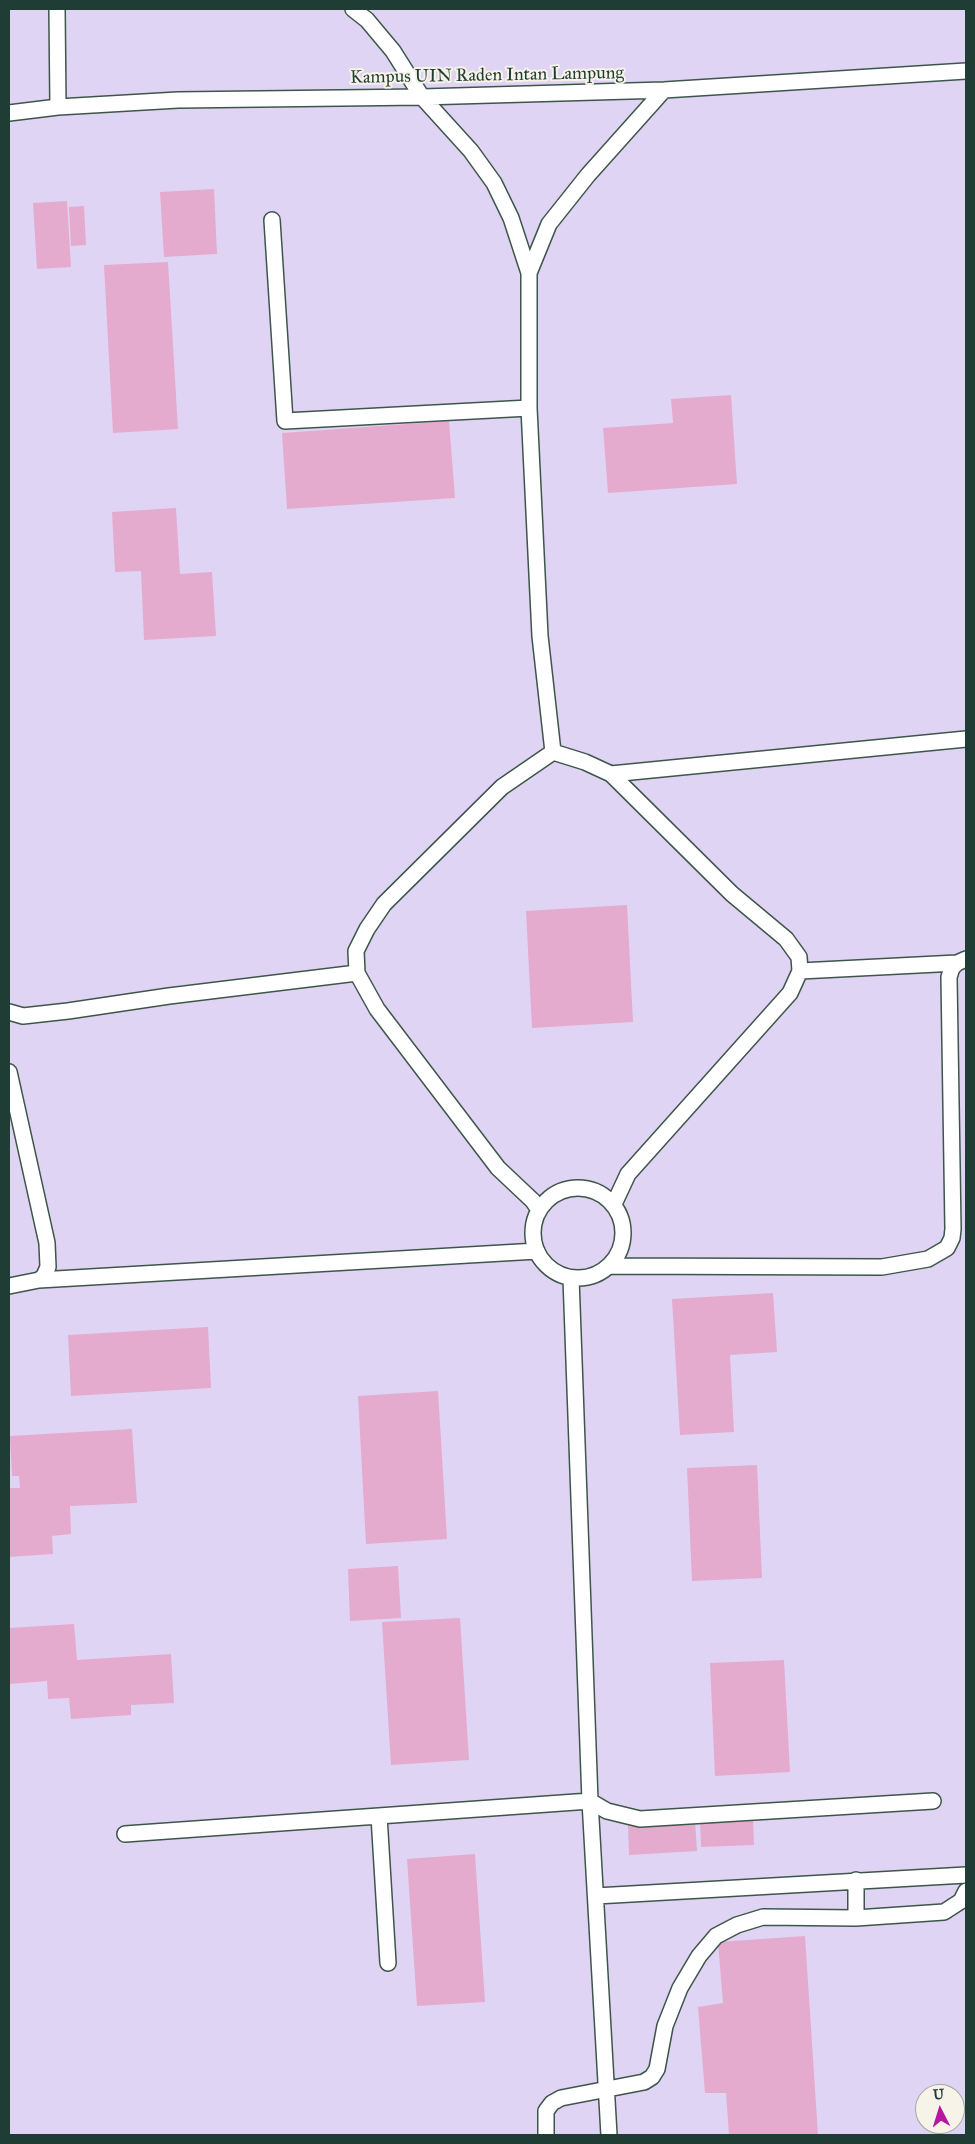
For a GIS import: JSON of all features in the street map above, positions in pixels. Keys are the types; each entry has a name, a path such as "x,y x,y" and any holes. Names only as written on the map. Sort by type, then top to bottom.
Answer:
{"lane":[{"path":"57,9 58,107"},
{"path":"353,9 367,20 393,50 422,96 471,151 494,184 511,218 529,273 529,408 540,636 553,752"},
{"name":"Kampus UIN Raden Intan Lampung","path":"9,113 58,107 178,100 664,90 966,72"},
{"path":"529,273 549,224 588,175 664,90"},
{"path":"272,220 285,420 529,408"},
{"path":"611,774 966,739"},
{"path":"553,752 585,762 611,774 732,894 786,939 799,956 800,971 790,993 628,1174 614,1204"},
{"path":"539,1210 533,1201 498,1168 377,1009 358,972 356,951 367,929 384,904 502,787 553,752"},
{"path":"800,971 962,961"},
{"path":"610,1266 882,1267 928,1259 947,1248 952,1238 953,1229 949,977 952,968 962,961"},
{"path":"9,1012 23,1016 50,1013 358,972"},
{"path":"9,1072 47,1243 48,1267 44,1276 39,1280"},
{"path":"576,1188 588,1189 602,1194 614,1204 622,1218 624,1233 622,1248 610,1266 587,1278 570,1278 556,1273 544,1262 537,1250 533,1237 534,1223 539,1210 548,1200 556,1194 576,1188"},
{"path":"9,1286 39,1280 537,1250"},
{"path":"570,1278 590,1801 608,2090 609,2135"},
{"path":"126,1834 590,1801 607,1811 640,1819 933,1801"},
{"path":"379,1816 388,1962"},
{"path":"596,1896 966,1875"},
{"path":"856,1880 856,1918"},
{"path":"546,2135 546,2112 552,2103 561,2098 644,2082 652,2077 657,2069 665,2026 680,1988 699,1956 716,1936 737,1924 763,1917 856,1918 944,1912 961,1901 966,1891"}],"shaded area":[{"path":"9,9 966,9 966,2135 9,2135"}],"building":[{"path":"214,189 217,254 164,257 160,192"},
{"path":"67,201 71,267 37,269 33,203"},
{"path":"84,206 86,245 71,246 69,207"},
{"path":"168,262 178,429 113,433 104,265"},
{"path":"731,395 737,484 608,493 603,428 673,423 671,399"},
{"path":"449,421 455,498 287,509 282,433"},
{"path":"176,508 180,574 212,572 216,636 144,640 141,571 115,572 112,512"},
{"path":"627,905 633,1022 532,1028 526,911"},
{"path":"773,1293 777,1352 730,1355 734,1432 680,1435 672,1299"},
{"path":"208,1327 211,1388 71,1396 68,1335"},
{"path":"438,1391 447,1539 366,1544 358,1396"},
{"path":"132,1429 137,1503 70,1506 71,1534 52,1536 53,1554 9,1557 9,1488 20,1488 19,1476 12,1476 10,1436"},
{"path":"757,1465 762,1578 692,1581 687,1468"},
{"path":"398,1566 401,1618 350,1621 348,1569"},
{"path":"460,1618 469,1760 391,1765 382,1622"},
{"path":"74,1624 77,1660 171,1654 174,1703 131,1705 131,1715 71,1719 69,1698 48,1699 47,1681 9,1684 9,1628"},
{"path":"784,1660 790,1772 715,1776 710,1663"},
{"path":"753,1817 754,1845 701,1847 700,1819"},
{"path":"695,1821 697,1851 629,1855 628,1825"},
{"path":"475,1854 485,2002 417,2006 407,1859"},
{"path":"805,1936 818,2135 729,2135 726,2093 705,2093 698,2007 723,2003 718,1942"}]}
